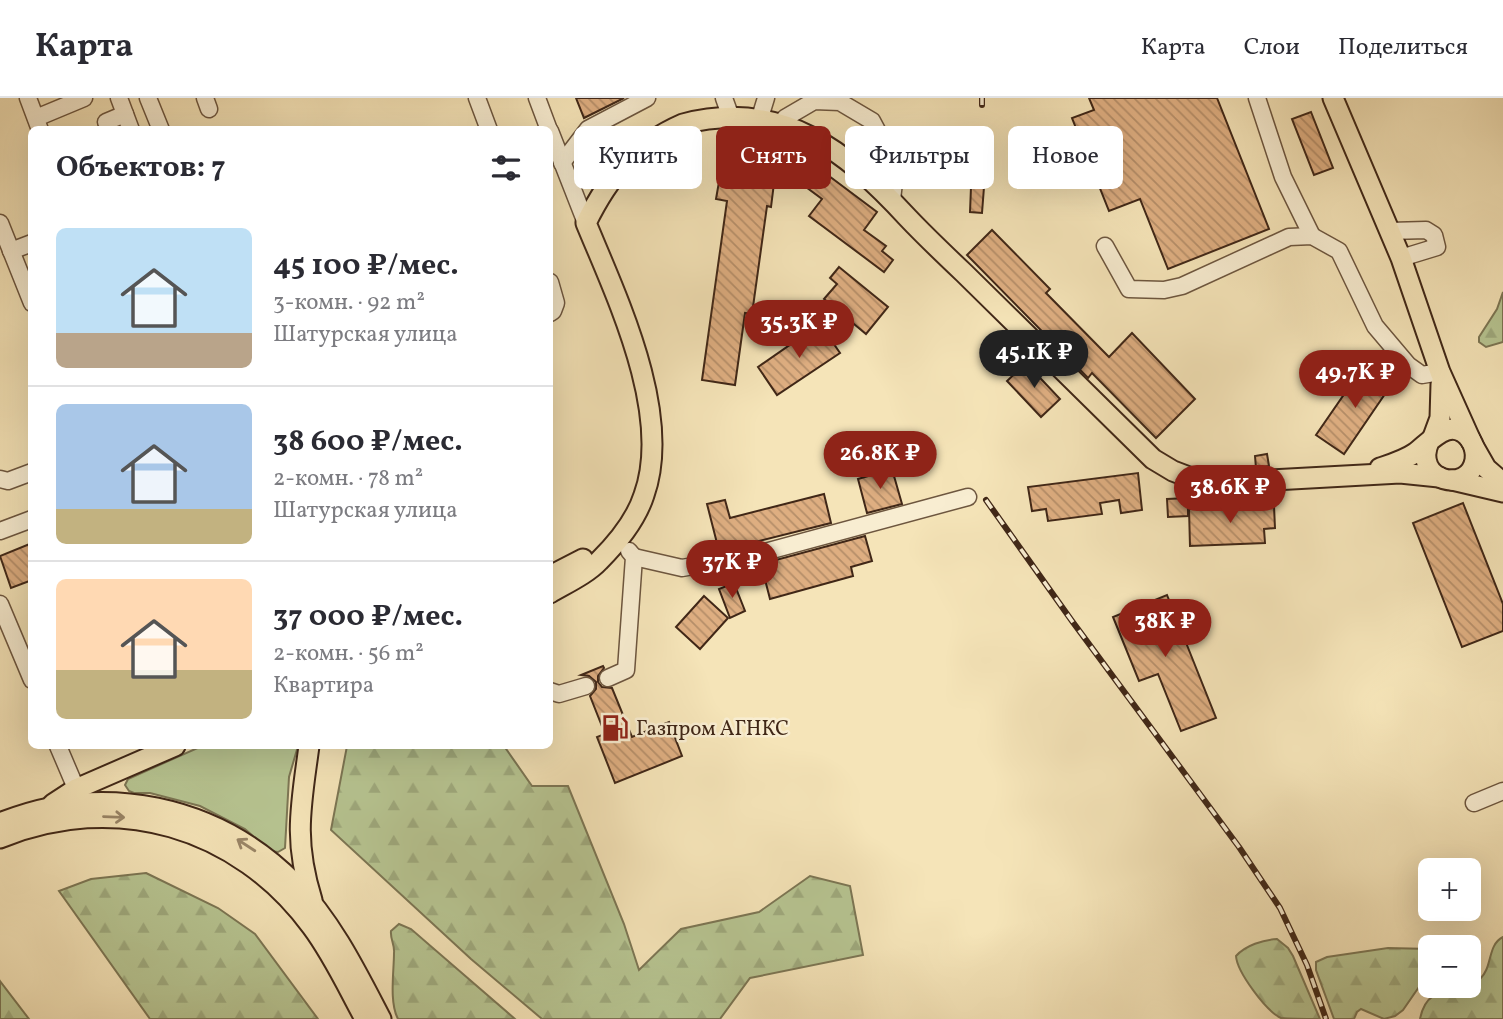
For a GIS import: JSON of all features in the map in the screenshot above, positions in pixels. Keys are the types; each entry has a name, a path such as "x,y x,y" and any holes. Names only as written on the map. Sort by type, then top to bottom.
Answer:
{"main road":[{"path":"1333,98 1401,258 1440,372 1486,468 1503,483"},
{"path":"553,591 598,563 629,526 645,495 649,477 650,422 646,394 621,307 586,223 600,195 640,148 665,132 726,105 764,105 822,135 853,161 1153,458 1172,471 1194,479 1236,482 1400,473 1445,478 1503,492"},
{"path":"1363,475 1413,454 1431,439 1450,429 1462,432 1473,444 1473,466 1464,476 1445,478 1433,473 1426,461 1426,448 1431,439 1440,418 1440,372"},
{"path":"553,574 617,539"},
{"path":"4,831 47,808 79,796 114,773 168,749"},
{"path":"295,884 300,849 301,792 309,749"},
{"path":"114,773 125,802"},
{"path":"79,796 166,808 215,827 253,849 295,884 313,927 365,1019"},
{"path":"4,831 89,816 167,824 198,835 237,857 307,909 342,949 381,1019"},
{"path":"300,849 307,909"}],"street":[{"path":"28,98 38,124 84,98"},
{"path":"106,122 128,122 119,98"},
{"path":"148,98 159,126"},
{"path":"477,98 488,126"},
{"path":"537,98 548,126"},
{"path":"562,163 588,129 647,98"},
{"path":"1257,98 1283,177 1312,236"},
{"path":"785,118 814,101 840,102 872,121 888,151 894,182 891,200"},
{"path":"553,140 586,223"},
{"path":"0,223 28,293"},
{"path":"1390,231 1426,230 1434,235 1437,247 1401,258"},
{"path":"1105,247 1129,289 1164,290 1182,286 1289,237 1312,236 1339,251 1375,326 1408,365 1422,375 1440,372"},
{"path":"11,251 28,245"},
{"path":"553,292 556,303 553,311"},
{"path":"0,479 8,481 28,474"},
{"path":"617,539 634,556 682,568 750,556 968,497"},
{"path":"0,531 28,520"},
{"path":"608,678 626,670 634,556"},
{"path":"0,604 28,670"},
{"path":"553,692 559,694 586,686"},
{"path":"59,749 79,796"},
{"path":"1474,803 1503,791"}],"green space":[{"path":"1503,292 1503,342 1486,347 1479,342 1479,337 1497,309"},
{"path":"195,749 297,749 289,777 285,848 278,852 270,851 245,829 200,806 150,793 129,791 125,785 128,779"},
{"path":"346,749 506,749 532,786 568,786 624,924 639,970 681,929 759,912 810,876 850,886 863,955 750,978 720,1019 542,1019 471,959 331,830"},
{"path":"146,873 218,908 255,934 318,1019 150,1019 59,891 91,879"},
{"path":"399,924 411,929 515,1019 398,1019 393,996 394,950 391,931"},
{"path":"1503,937 1503,1019 1420,1019 1424,1007 1431,998 1481,998 1481,978 1498,941"},
{"path":"1277,939 1293,956 1320,1019 1281,1018 1260,1000 1241,971 1236,956 1240,952 1255,944"},
{"path":"1388,948 1418,949 1418,988 1403,1010 1395,1016 1384,1019 1361,1009 1354,1019 1334,1019 1316,970 1316,962 1327,957"},
{"path":"0,981 29,1019 0,1019"}],"building":[{"path":"576,98 624,98 584,118"},
{"path":"1089,98 1217,98 1269,229 1168,269 1140,199 1109,211 1100,189 1123,189 1123,126 1075,126 1072,118 1094,110"},
{"path":"1311,112 1333,168 1314,175 1292,119"},
{"path":"831,178 877,212 864,230 886,246 882,251 893,260 884,272 809,216 822,199 809,189 831,189"},
{"path":"718,189 773,189 771,207 767,206 752,314 745,313 735,385 702,380 727,201 716,199"},
{"path":"971,189 984,189 982,213 970,212"},
{"path":"992,230 1050,289 1046,293 1109,357 1132,333 1195,399 1156,438 1092,373 1088,378 967,255"},
{"path":"839,267 888,307 866,334 824,299 837,284 830,278"},
{"path":"820,324 840,353 777,395 758,367"},
{"path":"1388,362 1400,372 1344,454 1316,435 1354,380 1369,391"},
{"path":"1026,363 1060,399 1041,417 1007,381"},
{"path":"1267,454 1269,466 1256,468 1255,456"},
{"path":"892,469 902,504 867,513 858,479"},
{"path":"1138,473 1142,510 1121,513 1119,500 1100,503 1102,514 1048,521 1046,509 1032,511 1028,487"},
{"path":"824,494 831,523 719,551 707,504 725,500 730,518"},
{"path":"1188,498 1188,516 1168,517 1167,499"},
{"path":"1463,503 1503,604 1503,631 1462,647 1413,523"},
{"path":"1274,506 1275,528 1264,529 1265,543 1190,546 1189,509"},
{"path":"865,536 872,561 851,567 853,576 770,599 761,564"},
{"path":"28,545 28,582 11,588 0,556"},
{"path":"734,583 745,611 730,618 719,589"},
{"path":"1167,595 1216,718 1181,731 1158,674 1139,681 1113,617"},
{"path":"704,596 728,618 700,649 676,627"},
{"name":"Газпром АГНКС","path":"603,666 598,682 602,687 612,688 632,737 669,722 682,756 615,783 597,737 605,734 590,696 596,689 596,682 589,676 581,675"}],"railway":[{"path":"982,98 982,105"},
{"path":"986,500 1239,847 1280,908 1307,965 1326,1019"}],"place":[{"name":"Газпром АГНКС","path":"615,728"}]}
